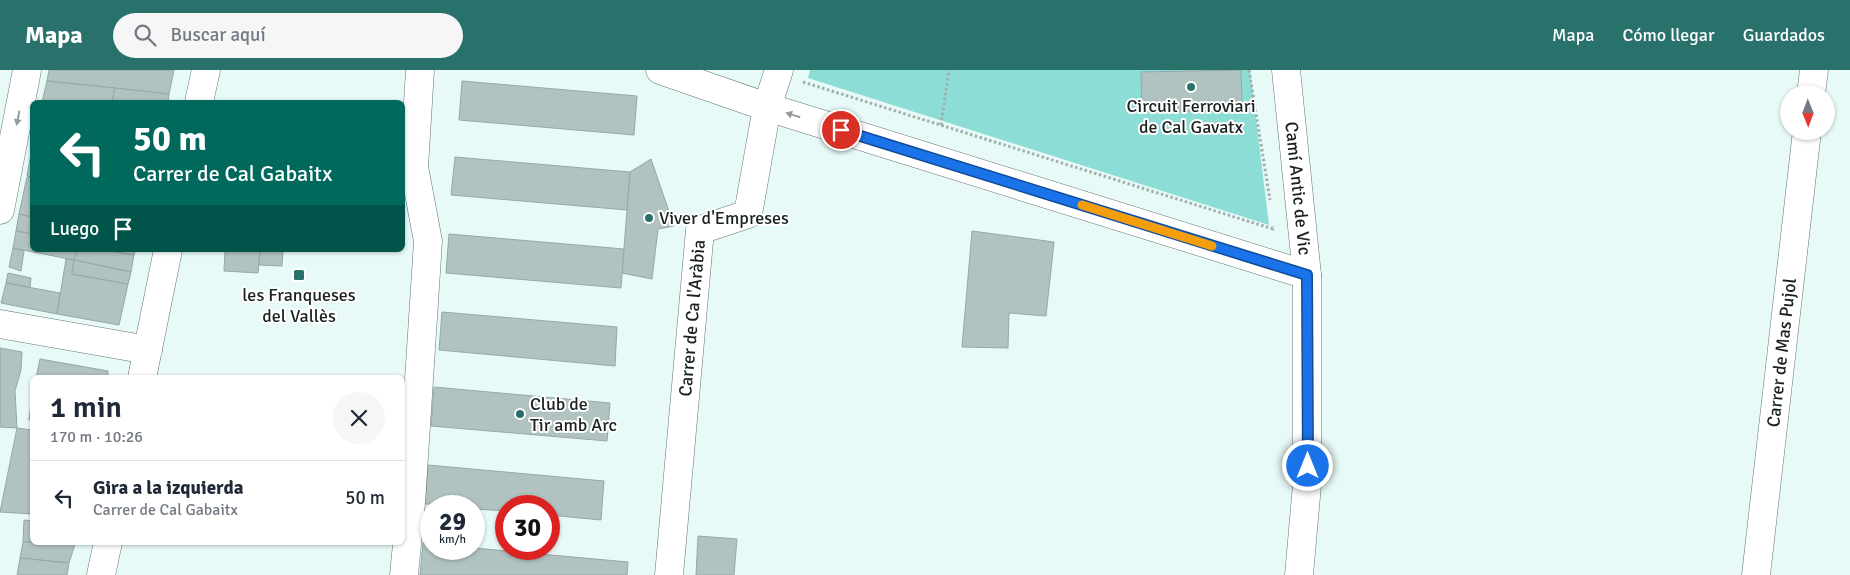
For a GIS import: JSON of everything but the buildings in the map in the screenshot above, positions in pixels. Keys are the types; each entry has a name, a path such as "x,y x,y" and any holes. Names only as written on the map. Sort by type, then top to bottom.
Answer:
{"street":[{"path":"0,210 27,70"},
{"path":"199,100 206,70"},
{"path":"404,575 412,503 428,241 414,167 420,70"},
{"path":"660,70 767,107 1307,275"},
{"name":"Camí Antic de Vic","path":"1286,70 1307,275 1308,485 1300,575"},
{"path":"1812,85 1814,70"},
{"name":"Carrer de Ca l'Aràbia","path":"669,575 700,230 748,214 767,107 791,73"},
{"name":"Carrer de Mas Pujol","path":"1756,575 1806,140"},
{"path":"143,375 168,252"},
{"path":"0,324 148,350"},
{"path":"101,575 107,545"}],"path":[{"path":"941,126 949,70"},
{"path":"1249,70 1271,204"},
{"path":"791,73 800,81 1273,229 1272,221"}],"shaded area":[{"path":"810,70 1250,70 1269,225 808,78"}],"slow traffic":[{"path":"1082,205 1212,246"}],"place":[{"name":"Circuit Ferroviari de Cal Gavatx","path":"1191,87"},
{"name":"Viver d'Empreses","path":"649,218"},
{"name":"les Franqueses del Vallès","path":"299,275"},
{"name":"Club de Tir amb Arc","path":"520,414"}],"route":[{"path":"841,130 1307,275 1308,466"}]}
